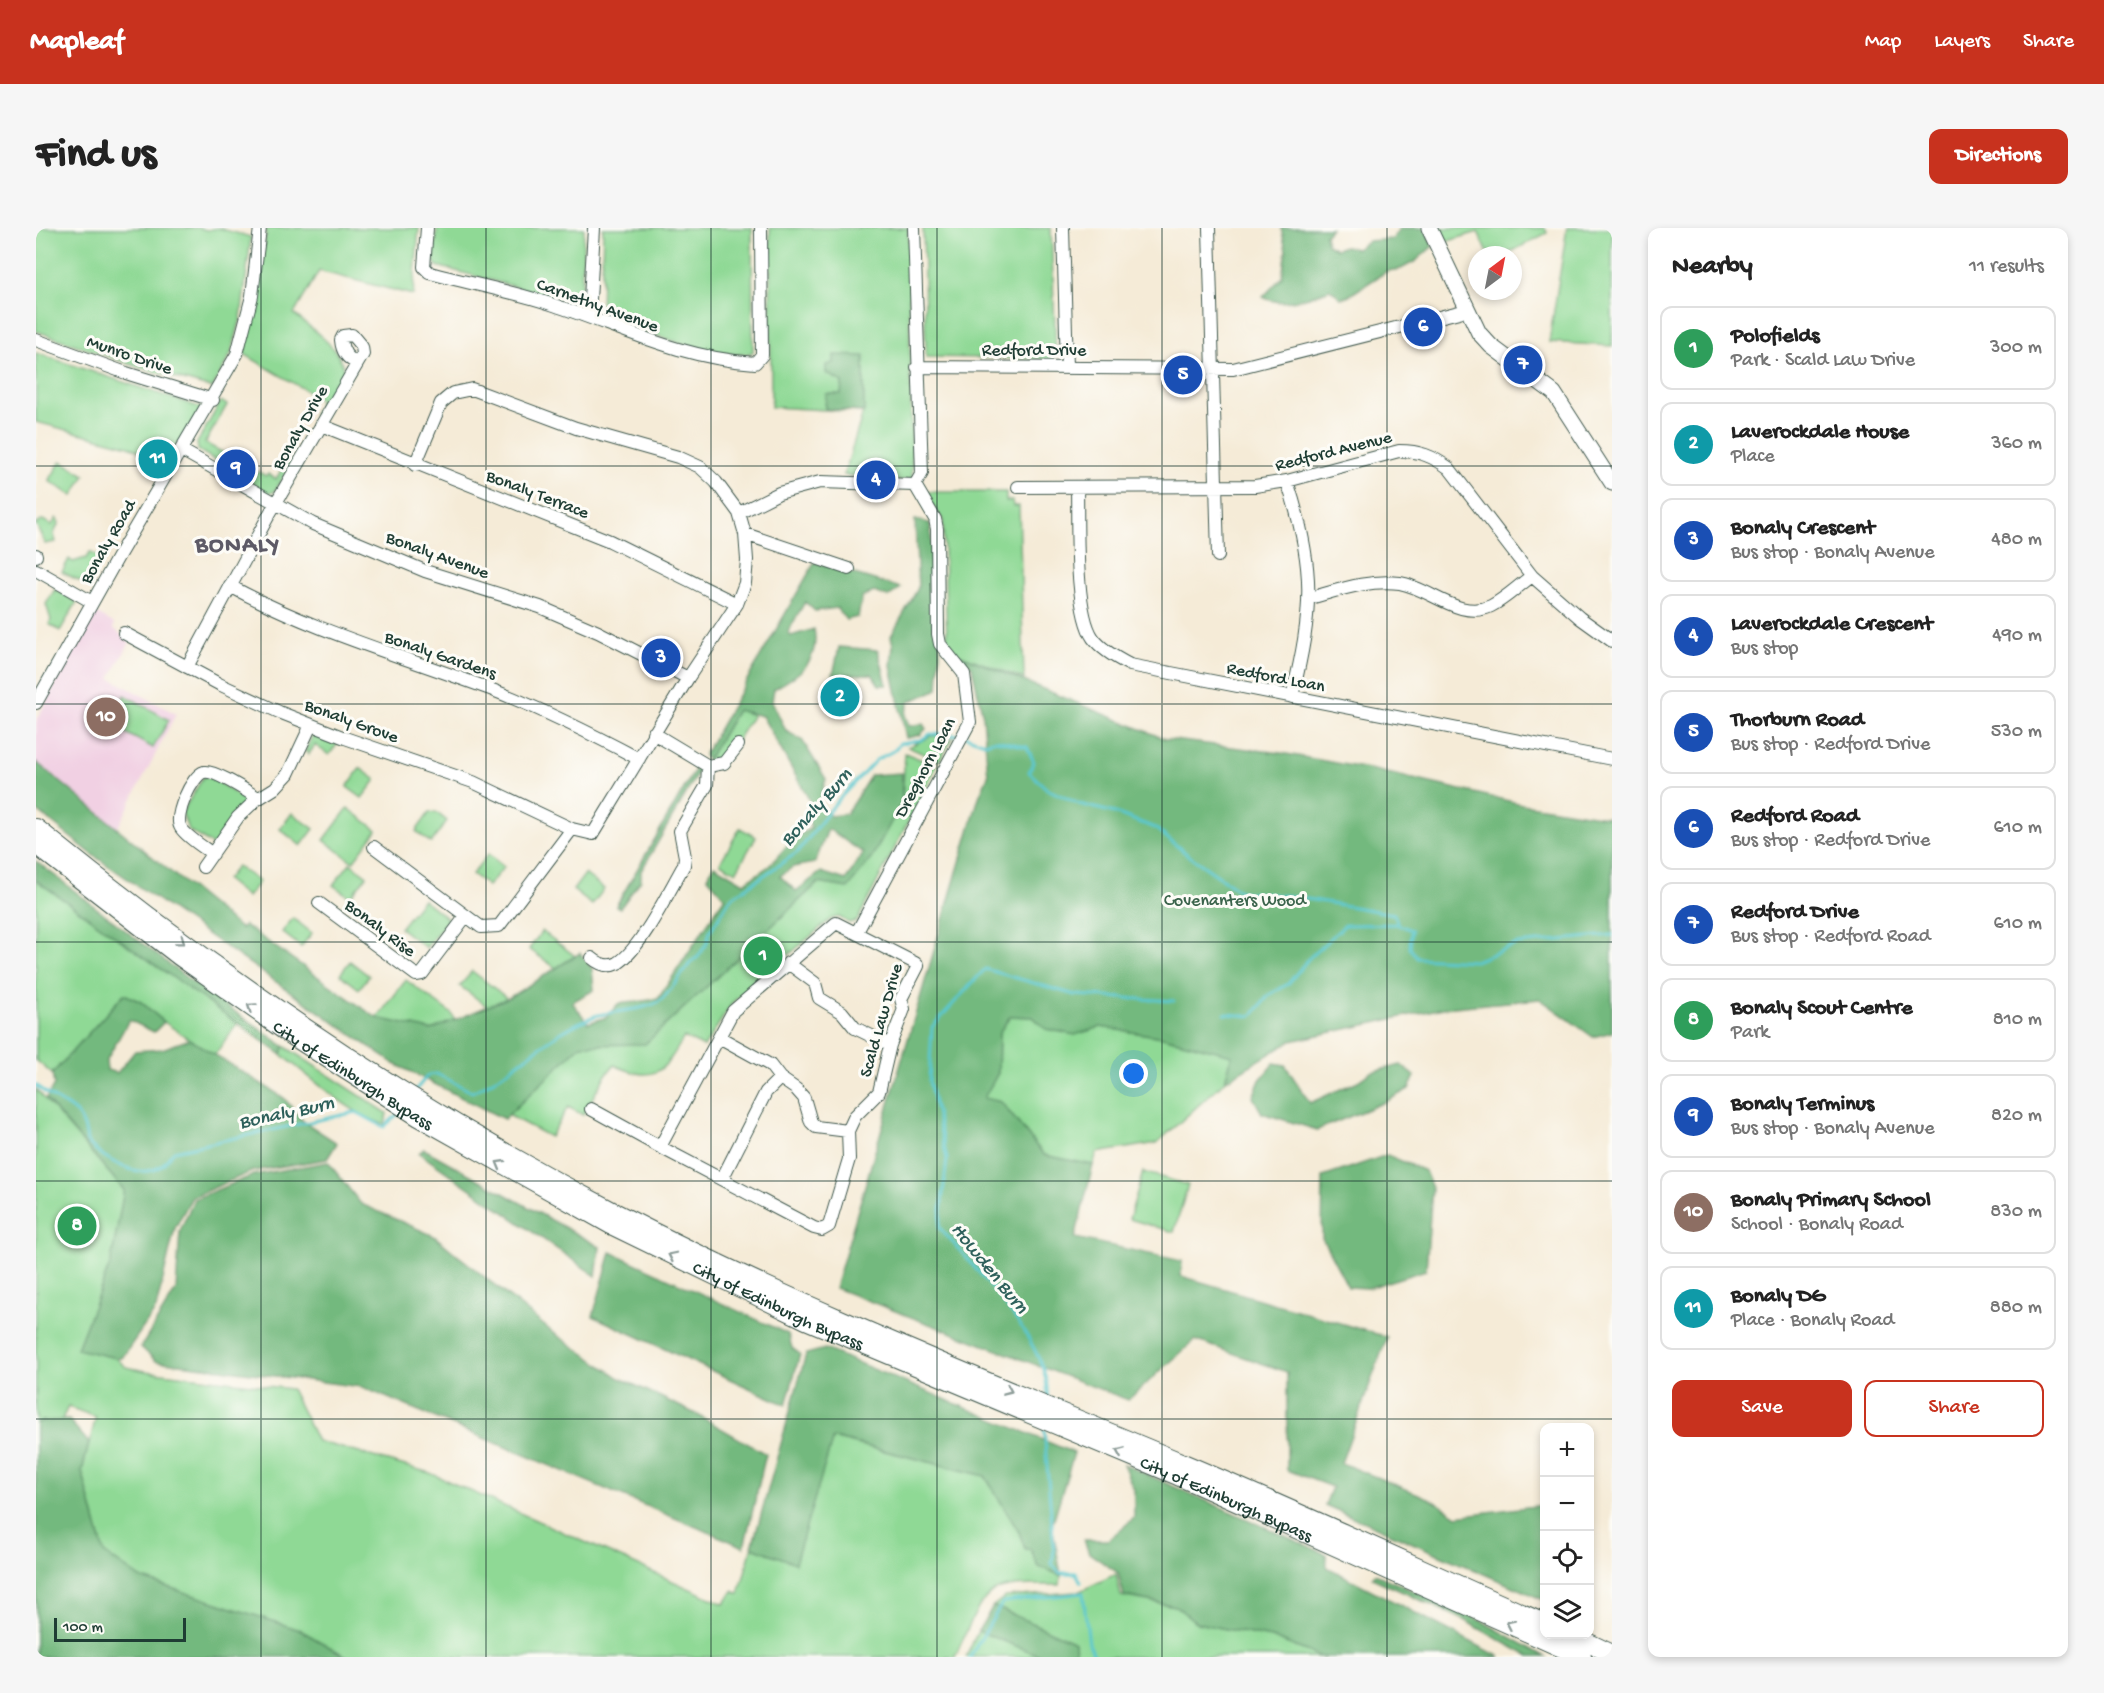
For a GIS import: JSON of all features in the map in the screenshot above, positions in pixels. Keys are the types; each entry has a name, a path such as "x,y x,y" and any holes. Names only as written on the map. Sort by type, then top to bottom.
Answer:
{"highway":[{"name":"City of Edinburgh Bypass","path":"36,828 187,946 392,1092 611,1225 786,1310 1188,1481 1551,1643 1612,1653"},
{"name":"City of Edinburgh Bypass","path":"36,845 179,956 288,1033 392,1092"},
{"name":"City of Edinburgh Bypass","path":"423,1112 742,1275 874,1335 1188,1465 1540,1621"}],"main road":[{"path":"1429,228 1479,333 1491,346 1554,393 1612,483"}],"street":[{"name":"Carnethy Avenue","path":"427,228 425,271 527,297 589,317 670,348 732,361 755,363 762,355 761,228"},
{"path":"589,317 594,228"},
{"path":"739,513 798,485 820,482 915,485 922,473 914,228"},
{"path":"1063,228 1066,367"},
{"path":"1209,228 1211,369 1218,556"},
{"name":"Bonaly Road","path":"36,704 181,450 213,400 237,354 244,334 256,229"},
{"name":"Redford Drive","path":"917,367 1211,369 1252,366 1467,310"},
{"name":"Munro Drive","path":"36,340 126,373 213,400"},
{"name":"Bonaly Drive","path":"187,667 275,504 357,363"},
{"path":"374,846 480,927 500,926 572,829 589,834 596,831 653,733 737,604 745,582 747,560 745,534 739,513 716,482 700,467 678,457 576,428 472,390 453,393 441,403 415,465"},
{"name":"Bonaly Terrace","path":"321,425 415,465 610,541 737,604"},
{"name":"Bonaly Avenue","path":"181,450 275,504 334,533 425,571 540,607 598,632 688,678"},
{"name":"Redford Avenue","path":"1017,487 1216,487 1287,481 1399,451 1418,451 1434,457 1449,468 1532,576 1580,618 1612,640"},
{"path":"1287,481 1305,540 1310,598 1306,633 1292,697"},
{"name":"Dreghorn Loan","path":"857,932 956,745 968,727 967,681 960,667 940,644 938,634 935,519 915,485"},
{"name":"Redford Loan","path":"1077,488 1082,603 1087,626 1100,645 1120,660 1142,670 1612,759"},
{"path":"745,534 843,564"},
{"path":"36,570 93,602"},
{"path":"1310,598 1364,584 1400,583 1414,586 1460,608 1475,610 1490,606 1532,576"},
{"name":"Bonaly Gardens","path":"230,586 346,640 531,705 639,759"},
{"name":"Bonaly Grove","path":"124,633 187,667 311,725 473,782 572,829"},
{"path":"203,867 238,817 258,798 276,788 288,774 311,725"},
{"path":"653,733 708,766 724,763 738,746"},
{"path":"592,958 603,965 617,963 628,954 650,924 684,865 685,857 680,831 707,785 708,766"},
{"path":"213,854 185,832 178,823 179,813 197,777 204,772 214,774 258,798"},
{"name":"Bonaly Rise","path":"319,903 416,975 422,974 466,916"},
{"name":"Scald Law Drive","path":"660,1147 719,1037 742,1001 836,922 918,966 901,999 904,1009 890,1046 879,1092 855,1116 848,1131"},
{"path":"788,963 815,983 819,998 842,1012 855,1028 890,1046"},
{"path":"591,1109 822,1230 829,1226 832,1219 849,1158 848,1131 816,1127 811,1122 804,1098 796,1089 780,1078 770,1065 719,1037"},
{"path":"722,1179 766,1092 780,1078"}],"shaded area":[{"path":"94,612 115,624 113,628 130,642 110,678 176,714 117,829 36,762 36,721"}],"green space":[{"path":"36,228 199,228 207,230 218,228 251,237 241,318 231,354 212,388 138,367 36,331"},
{"path":"267,228 419,228 413,295 319,271 294,314 335,350 344,369 341,383 319,418 313,414 320,406 318,404 320,401 312,394 244,354 254,315 259,312 255,306"},
{"path":"437,228 584,228 581,297 573,302 437,266 434,262"},
{"path":"603,228 752,228 753,352 723,353 701,349 654,335 601,313"},
{"path":"770,228 908,228 912,479 899,481 844,475 863,412 771,407"},
{"path":"923,228 1051,228 1056,355 1053,359 926,357"},
{"path":"1281,228 1331,228 1325,235 1327,244 1336,249 1345,246 1356,249 1368,241 1393,239 1400,228 1425,228 1433,246 1416,261 1401,269 1387,271 1347,297 1341,298 1330,289 1305,298 1279,302 1263,297 1282,277 1286,250"},
{"path":"1438,228 1545,228 1547,233 1522,246 1485,246 1478,232 1445,242"},
{"path":"1567,228 1612,228 1612,346 1549,342"},
{"path":"36,353 202,408 174,452 165,453 154,448 150,457 129,446 36,422"},
{"path":"834,355 864,356 864,412 825,409 826,394 841,394 842,382 826,373 826,365 834,363"},
{"path":"221,401 227,405 205,443 266,476 268,474 276,479 287,460 292,463 274,492 269,493 198,450 197,443"},
{"path":"61,461 85,475 73,496 49,481"},
{"path":"927,492 1006,492 1006,501 1012,501 1013,506 1019,506 1024,679 958,654 947,640 943,520 930,502"},
{"path":"56,518 59,522 54,534 56,542 45,544 36,524 43,520 52,525"},
{"path":"915,520 930,523 940,652 938,689 909,702 905,715 909,726 923,724 926,729 920,735 906,738 891,666 893,645 891,636 918,588"},
{"path":"108,550 87,585 62,572 69,559 73,562 86,558 90,552 102,559"},
{"path":"815,562 901,588 888,597 874,592 862,597 858,617 846,620 837,608 815,611 805,602 788,632 791,636 814,629 814,650 811,659 799,673 774,689 772,701 786,731 802,740 826,779 819,802 830,816 846,814 871,775 902,773 902,802 871,859 848,888 818,883 645,1044 581,1045 504,1119 393,1063 93,855 36,810 36,762 241,929 244,925 377,1018 431,1030 510,997 580,953 592,968 594,990 572,1002 588,1023 607,1017 618,1004 658,999 725,897 707,877 714,865 744,883 769,866 793,839 811,828 806,811 810,801 762,716 737,710 707,761 704,755","holes":["828,829 863,853 846,880 821,872 796,891 780,876 793,867 815,863"]},
{"path":"55,589 77,602 60,631 49,624 51,620 46,604"},
{"path":"839,647 878,650 887,685 879,685 872,674 833,675"},
{"name":"Covenanters Wood","path":"958,654 1165,739 1281,753 1374,770 1522,804 1612,818 1612,1032 1593,1037 1540,999 1443,1008 1291,1041 1225,1081 1232,1055 1163,1037 1101,1027 1075,1035 1046,1029 1033,1017 1010,1016 999,1033 998,1073 984,1098 1001,1102 1044,1155 1093,1165 1075,1238 1182,1261 1181,1276 1387,1337 1341,1463 1431,1499 1457,1516 1540,1505 1540,1598 1325,1505 1332,1487 1287,1470 1287,1372 1195,1340 1128,1400 835,1288 979,797 988,776 983,716 972,667"},
{"path":"125,695 169,720 153,748 109,724"},
{"path":"737,710 753,715 732,748 721,760 707,761"},
{"path":"318,733 339,742 329,755 315,745 309,754 305,751 312,737"},
{"path":"931,736 942,736 943,742 953,738 939,761 908,747"},
{"path":"905,753 937,766 857,921 849,923 839,917 831,919 733,1002 704,1047 684,1037 670,1060 656,1072 649,1074 614,1065 605,1076 583,1115 568,1107 550,1137 508,1115 581,1045 645,1044 818,883 848,888 902,802"},
{"path":"697,766 702,766 641,871 641,880 620,908 616,906"},
{"path":"360,768 376,780 362,798 347,787"},
{"path":"204,776 214,779 244,800 243,806 214,846 188,830 182,812"},
{"path":"348,808 377,830 353,862 324,840"},
{"path":"436,812 447,821 431,843 416,831 429,813"},
{"path":"292,813 314,829 301,846 280,829"},
{"path":"740,828 756,837 736,872 720,863"},
{"path":"488,854 504,867 488,886 472,874"},
{"path":"36,861 191,981 284,1046 282,1055 36,880"},
{"path":"350,863 367,876 350,897 333,885"},
{"path":"237,866 259,882 247,897 226,880"},
{"path":"585,874 604,889 592,905 573,890"},
{"path":"36,880 241,1025 238,1023 214,1056 164,1022 141,1002 124,994 52,1074 36,1060"},
{"path":"423,899 448,919 426,948 400,928"},
{"path":"293,918 312,933 301,947 282,932"},
{"path":"542,931 575,956 556,968 529,949"},
{"path":"350,961 369,976 359,989 340,974"},
{"path":"472,971 507,998 488,1007 460,986"},
{"path":"406,980 452,1014 455,1021 431,1030 377,1018"},
{"path":"124,994 141,1002 164,1022 154,1032 129,1020 106,1061 107,1070 117,1073 135,1051 162,1049 190,1039 284,1098 303,1121 337,1143 327,1159 253,1171 192,1197 175,1228 156,1309 122,1358 116,1358 77,1349 111,1262 124,1190 46,1099 54,1085 52,1074"},
{"path":"1010,1016 1033,1017 1046,1029 1075,1034 1101,1027 1163,1037 1233,1055 1225,1081 1157,1143 1097,1153 1093,1165 1044,1155 1001,1102 983,1098 998,1073 999,1033"},
{"path":"284,1046 387,1113 385,1124 359,1113 331,1094 282,1055"},
{"path":"1274,1063 1285,1065 1310,1103 1358,1081 1371,1072 1401,1065 1415,1076 1409,1089 1385,1102 1317,1130 1262,1113 1253,1097 1260,1080"},
{"path":"36,1089 124,1190 111,1262 77,1349 116,1358 126,1367 146,1371 291,1389 317,1441 430,1473 724,1604 733,1591 739,1594 752,1547 795,1562 832,1438 985,1476 1019,1532 1025,1549 1030,1549 1039,1567 1061,1575 1060,1585 1015,1586 990,1594 981,1603 955,1657 347,1657 300,1630 140,1578 104,1553 82,1471 96,1417 68,1407 57,1429 36,1501"},
{"path":"424,1149 600,1247 596,1276 419,1153"},
{"path":"1387,1155 1425,1171 1432,1188 1426,1270 1368,1288 1348,1287 1322,1238 1323,1177"},
{"path":"328,1162 361,1204 434,1236 551,1331 620,1378 696,1414 766,1454 744,1547 362,1387 156,1361 141,1347 176,1290 180,1231 194,1199 254,1175"},
{"path":"1143,1172 1188,1185 1174,1232 1129,1219"},
{"path":"611,1252 788,1334 792,1348 800,1354 786,1405 593,1316"},
{"path":"825,1349 1074,1453 1052,1525 1061,1575 1039,1567 1030,1549 1025,1549 1019,1532 985,1476 833,1438 795,1563 752,1547 806,1354"},
{"path":"69,1420 89,1443 82,1471 104,1553 140,1578 300,1630 347,1657 36,1657 36,1424 41,1421"},
{"path":"1123,1464 1326,1554 1327,1567 1500,1657 1321,1657 1276,1639 1197,1623 1176,1606 1124,1596 1118,1573 1089,1553 1084,1540 1108,1540 1134,1518 1134,1490"},
{"path":"1116,1574 1121,1596 1176,1606 1197,1623 1276,1639 1321,1657 1076,1657 1075,1642 993,1606 1005,1597 1078,1592"},
{"path":"1375,1574 1480,1620 1546,1657 1530,1657 1462,1619 1372,1578"},
{"path":"993,1606 1075,1642 1076,1657 1044,1657 978,1631"},
{"path":"978,1631 1044,1657 966,1657"}],"waterway":[{"name":"Bonaly Burn","path":"414,1092 428,1075 437,1074 472,1092 488,1084 578,1023 595,1016 648,1006 661,1000 692,961 698,957 707,943 710,931 731,898 798,852 837,801 876,760 895,750 900,743 921,740 930,734 959,735"},
{"name":"Bonaly Burn","path":"965,736 985,743 996,740 1027,747 1034,762 1029,772 1047,789 1079,804 1115,813 1155,828 1188,855 1241,892 1290,896 1394,914 1398,924 1411,930 1410,948 1417,958 1475,961 1517,944 1612,935"},
{"name":"Howden Burn","path":"1225,1014 1252,1016 1269,995 1288,984 1308,959 1345,925 1398,924"},
{"name":"Howden Burn","path":"1047,1397 1045,1377 1037,1354 1024,1331 989,1284 939,1227 947,1159 929,1081 932,1027 985,969 1075,995 1174,1001"},
{"name":"Bonaly Burn","path":"36,1085 76,1113 85,1129 87,1142 102,1155 122,1166 143,1171 153,1170 162,1165 174,1151 356,1112 384,1127 400,1112"},
{"name":"Howden Burn","path":"1044,1429 1054,1550 1052,1564 1060,1573 1076,1573 1081,1582"},
{"path":"970,1657 1003,1602 1083,1593 1089,1644 1095,1657"}],"place":[{"name":"Redford Road","path":"1423,327"},
{"name":"Redford Drive","path":"1523,365"},
{"name":"Thorburn Road","path":"1183,375"},
{"name":"Bonaly DG","path":"158,459"},
{"name":"Bonaly Terminus","path":"236,469"},
{"name":"Laverockdale Crescent","path":"876,480"},
{"name":"Bonaly Crescent","path":"661,658"},
{"name":"Laverockdale House","path":"840,697"},
{"name":"Bonaly Primary School","path":"106,717"},
{"name":"Polofields","path":"763,956"},
{"name":"Bonaly Scout Centre","path":"77,1226"}],"district":[{"name":"BONALY","path":"238,543"}]}
